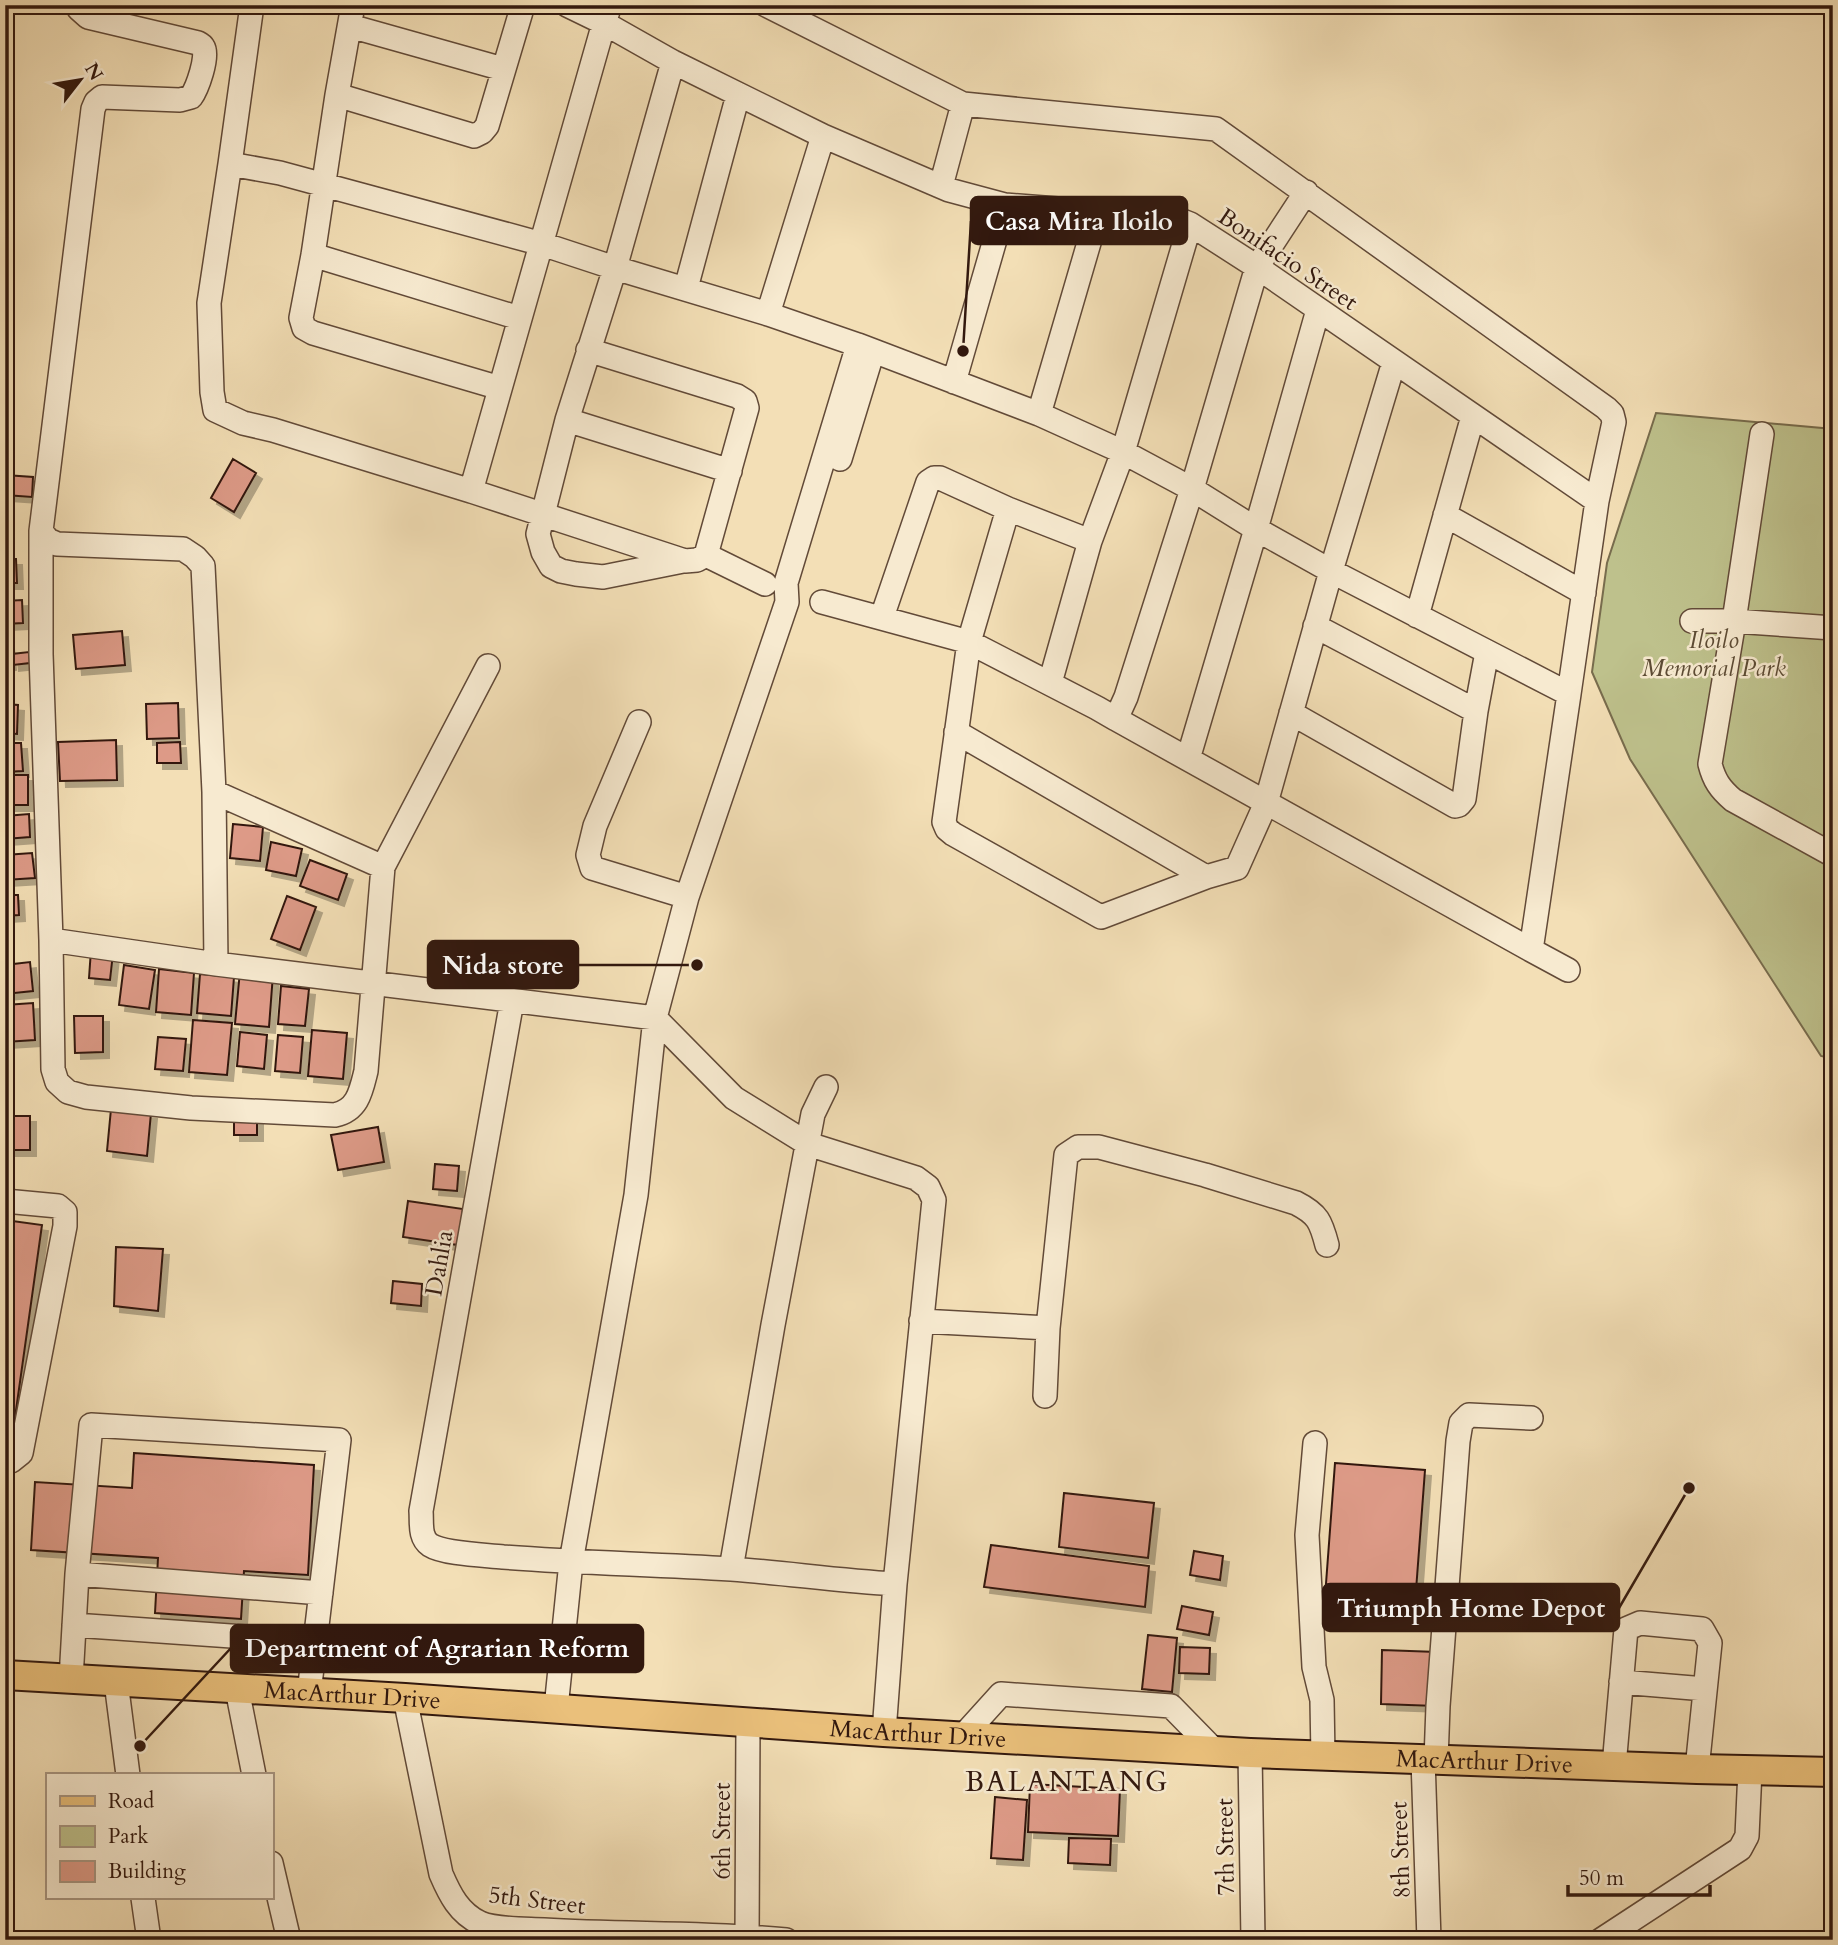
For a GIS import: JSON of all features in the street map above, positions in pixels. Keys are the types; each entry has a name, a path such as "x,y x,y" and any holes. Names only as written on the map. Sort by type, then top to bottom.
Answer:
{"main road":[{"name":"MacArthur Drive","path":"5,1675 405,1698 884,1732 1323,1757 1833,1772"}],"street":[{"path":"79,5 79,9 88,17 198,43 203,47 204,53 198,86 191,97 180,100 102,97 93,108 41,531 41,654 51,940 52,1069 57,1082 68,1093 110,1100 335,1115 345,1113 352,1107 366,1071 383,867 488,666"},
{"path":"252,5 209,303 215,410 243,423 272,429 542,514 695,558 765,584"},
{"path":"337,95 474,136 487,126 523,5"},
{"name":"Bonifacio Street","path":"567,5 607,14 673,62 823,136 941,186 1006,205 1175,218 1190,224 1257,267 1597,501"},
{"path":"766,5 963,104 1216,129 1612,414 1615,422 1597,501 1531,950"},
{"path":"471,491 607,14"},
{"path":"500,388 313,334 304,328 301,318 351,15 503,69"},
{"path":"673,62 615,268 567,420 538,534 543,552 551,566 561,571 603,577 695,558"},
{"path":"686,288 738,95"},
{"path":"941,186 963,104"},
{"path":"768,314 823,136"},
{"path":"230,164 280,173 542,244 686,288 866,348 1039,414 1123,452 1192,489 1331,571 1569,694"},
{"path":"1115,719 1126,697 1192,489 1257,267 1306,192"},
{"path":"954,382 1006,205"},
{"path":"1039,414 1098,212"},
{"path":"1050,683 1090,541 1123,452 1190,224"},
{"path":"313,255 519,318"},
{"path":"1188,759 1318,310"},
{"path":"556,1708 571,1562 636,1195 655,1018 687,897 787,602 800,588 796,576 866,348"},
{"path":"589,350 745,401 747,408 730,471 695,558"},
{"path":"1008,509 969,642 944,822 953,834 1101,916 1237,868 1266,803 1315,626 1394,362"},
{"path":"1417,616 1473,416"},
{"path":"567,420 730,471"},
{"path":"1762,434 1710,764 1713,777 1721,790 1733,800 1833,855"},
{"path":"882,617 928,482 934,478 940,478 1008,509 1090,541"},
{"path":"1445,515 1584,593"},
{"path":"41,531 48,540 57,544 183,549 203,566 214,792 216,964"},
{"path":"822,602 969,642 1050,683 1568,970"},
{"path":"1692,621 1833,628"},
{"path":"1315,626 1476,711"},
{"path":"1291,713 1455,806 1459,805 1464,799 1487,652"},
{"path":"639,722 596,826 588,855 592,868 687,897"},
{"path":"956,732 1206,877"},
{"path":"214,792 383,867"},
{"path":"51,940 216,964 655,1018 734,1098 808,1144 916,1178 928,1188 934,1200 895,1584 884,1732"},
{"name":"Dahlia","path":"512,1001 421,1511 422,1536 429,1544 441,1550 571,1562"},
{"path":"731,1569 813,1114 826,1087"},
{"path":"1045,1396 1048,1328 1066,1155 1078,1147 1098,1147 1205,1175 1296,1203 1310,1210 1322,1224 1327,1245"},
{"path":"5,1201 58,1206 65,1212 65,1226 22,1453 11,1461 5,1461"},
{"path":"920,1321 1048,1328"},
{"name":"8th Street","path":"1429,1940 1429,1760 1438,1706 1461,1423 1469,1415 1531,1418"},
{"path":"71,1679 77,1574 91,1425 340,1440 309,1693"},
{"path":"1315,1443 1307,1535 1314,1667 1322,1700 1323,1757"},
{"path":"571,1562 731,1569 895,1584"},
{"path":"77,1574 321,1592"},
{"path":"1614,1766 1626,1629 1640,1623 1702,1629 1710,1643 1696,1769"},
{"path":"74,1625 315,1642"},
{"path":"116,1682 128,1773"},
{"path":"1621,1682 1705,1689"},
{"path":"237,1689 254,1773"},
{"path":"963,1736 1001,1694 1171,1706 1214,1751"},
{"name":"5th Street","path":"405,1698 441,1874 452,1899 464,1913 483,1924 511,1928 786,1940"},
{"name":"6th Street","path":"747,1938 748,1723"},
{"name":"7th Street","path":"1250,1753 1253,1940"},
{"path":"1601,1940 1740,1849 1747,1836 1749,1770"},
{"path":"273,1872 289,1940"},
{"path":"144,1899 149,1940"}],"green space":[{"name":"Iloilo Memorial Park","path":"1656,413 1833,429 1833,1059 1821,1056 1630,759 1592,672 1607,563"}],"building":[{"path":"233,459 256,473 234,512 211,498"},
{"path":"5,475 33,477 32,497 5,495"},
{"path":"5,559 16,559 17,583 5,583"},
{"path":"22,600 23,623 5,624 5,601"},
{"path":"122,631 125,665 76,669 73,635"},
{"path":"5,643 8,643 10,664 5,665"},
{"path":"29,652 30,663 13,665 12,654"},
{"path":"178,703 179,738 147,739 146,704"},
{"path":"5,704 18,705 17,734 5,733"},
{"path":"116,740 117,780 60,781 58,742"},
{"path":"180,742 181,763 157,763 157,743"},
{"path":"5,743 21,743 23,771 5,772"},
{"path":"5,775 28,775 28,805 5,805"},
{"path":"29,814 30,837 5,839 5,816"},
{"path":"233,824 263,827 260,861 230,858"},
{"path":"271,842 302,849 296,876 266,870"},
{"path":"32,853 35,878 5,880 5,855"},
{"path":"310,860 347,874 338,900 300,886"},
{"path":"5,895 18,895 19,915 5,916"},
{"path":"287,896 316,907 300,950 271,939"},
{"path":"91,950 113,953 110,980 89,978"},
{"path":"30,962 33,991 5,994 5,965"},
{"path":"124,965 155,970 149,1009 119,1005"},
{"path":"159,969 194,973 191,1015 156,1012"},
{"path":"240,971 273,974 269,1027 235,1024"},
{"path":"200,974 234,977 231,1016 197,1013"},
{"path":"281,986 309,989 305,1026 278,1024"},
{"path":"33,1003 35,1040 5,1042 5,1005"},
{"path":"74,1016 103,1016 103,1052 75,1053"},
{"path":"193,1020 232,1023 227,1075 189,1072"},
{"path":"312,1030 347,1033 343,1079 308,1076"},
{"path":"240,1032 267,1035 264,1069 237,1066"},
{"path":"278,1035 303,1037 300,1073 275,1071"},
{"path":"158,1037 186,1039 183,1071 155,1069"},
{"path":"111,1109 151,1113 147,1156 107,1151"},
{"path":"5,1116 30,1116 30,1150 5,1150"},
{"path":"257,1118 257,1135 234,1135 234,1119"},
{"path":"378,1127 384,1162 338,1170 331,1135"},
{"path":"435,1164 459,1166 457,1191 433,1189"},
{"path":"408,1201 463,1209 458,1245 403,1237"},
{"path":"5,1220 42,1225 11,1446 5,1445"},
{"path":"116,1247 163,1249 158,1311 114,1306"},
{"path":"393,1281 422,1284 421,1306 391,1303"},
{"path":"134,1453 314,1465 308,1575 244,1571 241,1619 155,1613 158,1558 31,1550 35,1482 132,1488"},
{"path":"1335,1463 1425,1470 1415,1604 1325,1597"},
{"path":"1064,1493 1154,1503 1148,1558 1059,1547"},
{"path":"991,1545 1149,1566 1145,1607 984,1587"},
{"path":"1194,1551 1223,1556 1220,1580 1190,1575"},
{"path":"1182,1606 1213,1612 1209,1635 1177,1629"},
{"path":"1148,1635 1177,1638 1172,1692 1142,1689"},
{"path":"1180,1647 1210,1648 1209,1674 1179,1673"},
{"path":"1382,1650 1437,1652 1436,1706 1381,1704"},
{"path":"1030,1784 1120,1789 1118,1836 1028,1832"},
{"path":"995,1797 1027,1800 1023,1860 991,1858"},
{"path":"1069,1838 1111,1839 1110,1865 1068,1863"}],"place":[{"name":"Casa Mira Iloilo","path":"963,351"},
{"name":"Nida store","path":"697,965"},
{"name":"Triumph Home Depot","path":"1689,1488"},
{"name":"Department of Agrarian Reform","path":"140,1746"}],"district":[{"name":"BALANTANG","path":"1067,1781"}]}
